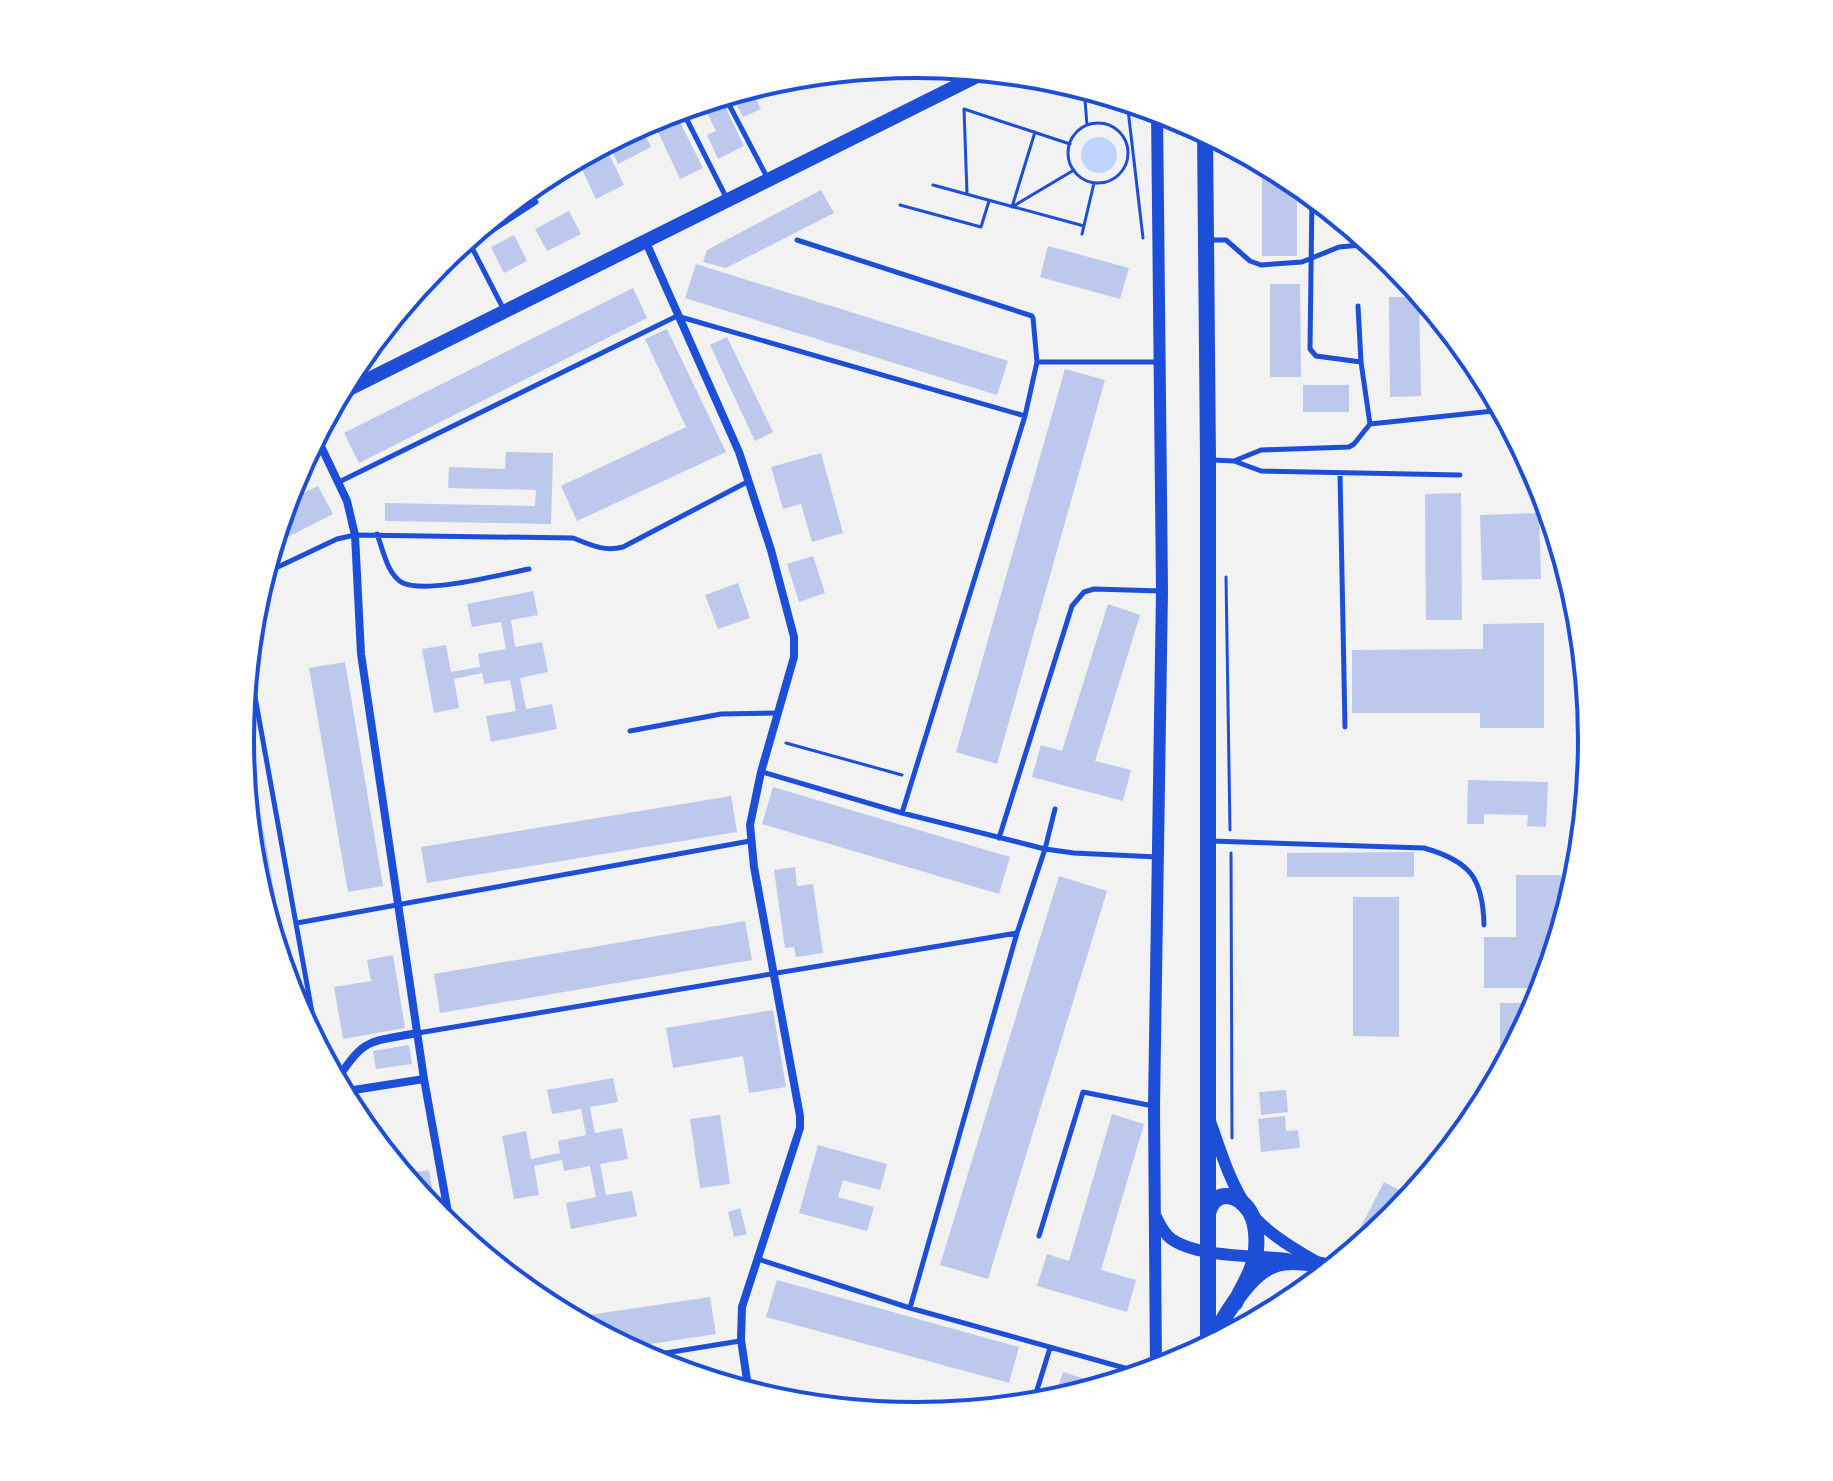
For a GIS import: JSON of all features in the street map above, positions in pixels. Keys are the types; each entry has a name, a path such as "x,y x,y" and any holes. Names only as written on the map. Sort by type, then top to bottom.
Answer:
{"main road":[{"path":"358,384 969,80"},
{"path":"1205,144 1209,1336"},
{"path":"1208,1215 1217,1197 1230,1197 1249,1211 1255,1230 1256,1255 1235,1303"},
{"path":"1217,1331 1257,1276 1273,1265 1283,1262 1319,1267"}],"street":[{"path":"1156,1358 1154,1106 1162,591 1157,123"},
{"path":"645,240 739,452 794,637 794,657 761,772 750,825 750,841 800,1128 742,1307 741,1340 747,1381"},
{"path":"322,448 339,482 355,535 361,654 424,1079 447,1208"},
{"path":"342,1071 357,1050 368,1042 417,1033"},
{"path":"354,1090 424,1079"},
{"path":"1207,1113 1234,1185 1249,1211 1262,1224 1322,1265"},
{"path":"1155,1215 1167,1236 1178,1243 1208,1251 1256,1255 1319,1267"},
{"path":"1226,1253 1246,1246 1255,1230"}],"lane":[{"path":"730,106 768,179"},
{"path":"687,119 727,199"},
{"path":"501,225 536,202"},
{"path":"1312,209 1310,349 1316,356 1361,362"},
{"path":"1205,239 1226,240 1250,261 1261,265 1302,262 1339,247 1357,245"},
{"path":"797,240 1032,316 1037,362 1025,416 902,813"},
{"path":"472,249 505,310"},
{"path":"1358,306 1361,362 1370,424"},
{"path":"339,482 677,316 1025,416"},
{"path":"1037,362 1160,362"},
{"path":"1234,461 1261,450 1349,447 1370,424 1491,411"},
{"path":"1208,460 1234,461 1261,471 1460,475"},
{"path":"1340,473 1345,727"},
{"path":"278,567 337,539 355,535 573,538 602,550 611,550 623,547 749,481"},
{"path":"377,534 391,572 403,583 421,587 443,585 529,569"},
{"path":"999,838 1072,606 1084,592 1094,589 1162,591"},
{"path":"255,696 312,1013"},
{"path":"630,731 721,714 778,713"},
{"path":"761,772 902,813 1045,849 1158,857"},
{"path":"910,1308 1055,809"},
{"path":"297,923 750,841"},
{"path":"1208,841 1424,848 1444,854 1467,868 1478,882 1484,902 1484,925"},
{"path":"417,1033 1017,933"},
{"path":"1039,1236 1083,1092 1154,1106"},
{"path":"758,1259 910,1308 1127,1369"},
{"path":"663,1353 741,1340"},
{"path":"1036,1392 1050,1348"}],"path":[{"path":"1085,100 1087,125"},
{"path":"967,194 964,109 1070,144"},
{"path":"1128,113 1130,160 1122,172 1109,181 1094,183 1079,177 1070,164 1070,144 1075,134 1087,125 1103,123 1117,129 1127,142 1130,160 1143,239"},
{"path":"1012,207 1035,132"},
{"path":"1012,207 1074,170"},
{"path":"1082,234 1094,183"},
{"path":"933,185 1084,226"},
{"path":"900,205 981,227 989,201"},
{"path":"786,743 913,778"},
{"path":"1232,858 1232,1148"}],"water":[{"path":"1099,137 1112,142 1117,155 1112,168 1099,173 1086,168 1081,155 1086,142"}],"building":[{"path":"756,98 761,109 743,117 736,104"},
{"path":"725,107 744,146 718,159 707,135 716,131 707,112"},
{"path":"680,122 703,168 680,179 657,131"},
{"path":"645,136 651,147 618,164 612,152"},
{"path":"609,154 624,185 596,199 582,169"},
{"path":"1262,176 1297,199 1297,256 1262,256"},
{"path":"821,190 834,213 726,268 703,262 707,250"},
{"path":"569,211 581,234 547,251 535,229"},
{"path":"514,235 527,261 504,273 491,247"},
{"path":"1048,246 1129,268 1120,299 1040,277"},
{"path":"696,264 1008,361 997,395 685,298"},
{"path":"1270,284 1300,284 1301,377 1270,377"},
{"path":"633,288 647,318 359,463 344,433"},
{"path":"1389,297 1408,297 1419,309 1421,396 1390,397"},
{"path":"667,329 726,452 577,521 561,486 686,427 645,339"},
{"path":"727,337 773,432 755,441 710,345"},
{"path":"1065,369 1105,380 997,764 956,752"},
{"path":"1303,385 1349,385 1349,412 1303,412"},
{"path":"506,452 553,453 551,524 385,521 385,503 535,506 536,490 448,488 449,467 505,469"},
{"path":"821,453 843,533 812,542 801,504 783,509 771,467"},
{"path":"318,486 333,514 286,538 289,528 301,494"},
{"path":"1461,493 1462,620 1426,620 1425,494"},
{"path":"1539,513 1541,579 1482,580 1480,515"},
{"path":"813,556 825,593 799,602 787,564"},
{"path":"738,583 750,618 718,629 705,595"},
{"path":"533,591 538,615 511,620 515,647 542,642 548,672 520,678 526,709 552,704 557,729 491,742 486,716 516,711 510,680 484,684 482,673 454,679 459,708 434,713 422,649 446,645 451,672 480,667 478,654 506,649 501,622 472,627 467,604"},
{"path":"1108,604 1140,615 1095,761 1131,770 1123,801 1032,777 1041,745 1062,751"},
{"path":"1544,623 1544,728 1480,728 1480,713 1352,713 1352,650 1483,649 1483,624"},
{"path":"345,662 383,886 348,892 309,668"},
{"path":"255,780 278,917 267,870"},
{"path":"1468,780 1548,782 1546,827 1527,826 1528,815 1484,814 1484,824 1467,824"},
{"path":"773,787 1010,857 999,894 762,824"},
{"path":"731,796 737,832 427,883 421,847"},
{"path":"1414,852 1414,877 1287,877 1287,853"},
{"path":"795,867 797,886 813,884 823,953 796,957 794,947 785,948 774,870"},
{"path":"1516,875 1561,875 1556,912 1531,988 1484,988 1484,937 1516,937"},
{"path":"1059,876 1107,891 988,1279 940,1265"},
{"path":"1353,897 1399,897 1399,1037 1353,1036"},
{"path":"745,921 752,960 440,1013 434,974"},
{"path":"393,955 405,1028 343,1039 334,987 371,981 367,960"},
{"path":"1500,1003 1525,1003 1511,1034 1500,1054"},
{"path":"773,1010 786,1087 749,1093 743,1056 673,1068 666,1028"},
{"path":"409,1045 412,1064 376,1069 373,1051"},
{"path":"613,1078 618,1102 590,1107 595,1133 622,1128 628,1159 600,1164 606,1195 632,1191 637,1216 571,1229 566,1203 596,1197 590,1166 564,1171 562,1160 534,1166 539,1195 514,1199 502,1136 526,1131 531,1159 560,1153 558,1141 586,1135 581,1109 552,1114 547,1090"},
{"path":"1286,1090 1288,1112 1261,1115 1259,1092"},
{"path":"1112,1114 1144,1124 1101,1270 1136,1280 1127,1312 1037,1286 1047,1254 1069,1261"},
{"path":"720,1115 730,1184 700,1188 690,1119"},
{"path":"1285,1116 1286,1131 1298,1130 1300,1148 1261,1152 1258,1119"},
{"path":"818,1145 887,1164 880,1190 843,1180 838,1197 874,1207 867,1231 799,1213"},
{"path":"429,1170 433,1193 418,1177 414,1172"},
{"path":"1384,1182 1402,1191 1385,1209 1356,1236"},
{"path":"740,1208 747,1234 734,1237 728,1212"},
{"path":"777,1280 1019,1347 1009,1383 766,1317"},
{"path":"710,1297 716,1334 645,1345 587,1315"},
{"path":"1063,1372 1088,1380 1088,1380 1058,1387"}]}
